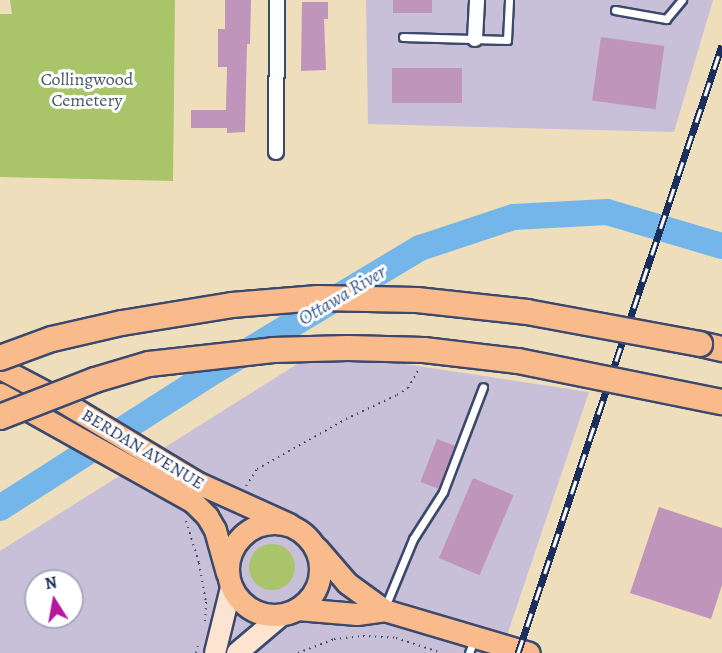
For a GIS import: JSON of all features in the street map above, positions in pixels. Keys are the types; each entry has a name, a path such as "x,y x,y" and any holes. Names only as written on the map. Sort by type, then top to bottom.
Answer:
{"highway":[{"path":"0,358 52,339 122,323 232,305 318,298 417,300 527,312 715,346"},
{"path":"0,417 95,380 149,364 240,353 326,349 424,350 518,362 722,402"}],"main road":[{"name":"BERDAN AVENUE","path":"0,368 230,499 289,524"},
{"name":"BERDAN AVENUE","path":"0,394 185,497 201,509 215,530 229,580"},
{"path":"384,609 357,614 290,612 267,615 252,610 240,601 229,580 229,558 235,543 245,532 258,525 274,522 289,524 303,531 346,583 384,609 472,645 528,653"},
{"path":"290,612 309,600 319,579 319,556 313,543"}],"street":[{"path":"276,152 277,0"},
{"path":"475,39 477,0"},
{"path":"215,653 229,580"},
{"path":"237,653 290,612"}],"lane":[{"path":"403,37 507,40 509,0"},
{"path":"615,10 666,19 682,0"},
{"path":"384,609 412,539 443,492 483,387"}],"path":[{"path":"246,486 256,469 346,419 397,395 412,383 418,371"},
{"path":"185,517 199,563 206,602 205,621"},
{"path":"298,653 334,639 363,636 396,638 442,653"}],"shaded area":[{"path":"366,0 713,0 674,132 368,124"},
{"path":"318,351 589,392 501,653 0,653 0,551"}],"green space":[{"name":"Collingwood Cemetery","path":"10,0 175,0 173,181 0,177 0,14 12,14"},
{"path":"277,544 289,550 294,558 294,576 289,584 281,589 267,590 259,587 252,580 249,562 252,554 259,547"}],"building":[{"path":"225,0 251,0 250,44 247,44 245,132 227,133 227,128 191,128 191,110 226,110 227,67 218,67 218,29 225,29"},
{"path":"393,0 432,0 432,13 393,13"},
{"path":"302,2 328,2 328,19 324,19 326,70 301,71"},
{"path":"601,37 664,46 655,109 592,100"},
{"path":"392,68 462,68 462,103 392,103"},
{"path":"437,439 455,446 438,489 421,482"},
{"path":"473,478 514,495 480,575 439,558"},
{"path":"659,507 722,528 722,585 711,619 630,593"}],"waterway":[{"name":"Ottawa River","path":"0,508 216,370 420,248 513,217 607,212 722,246"}],"railway":[{"path":"518,653 722,45"}]}
